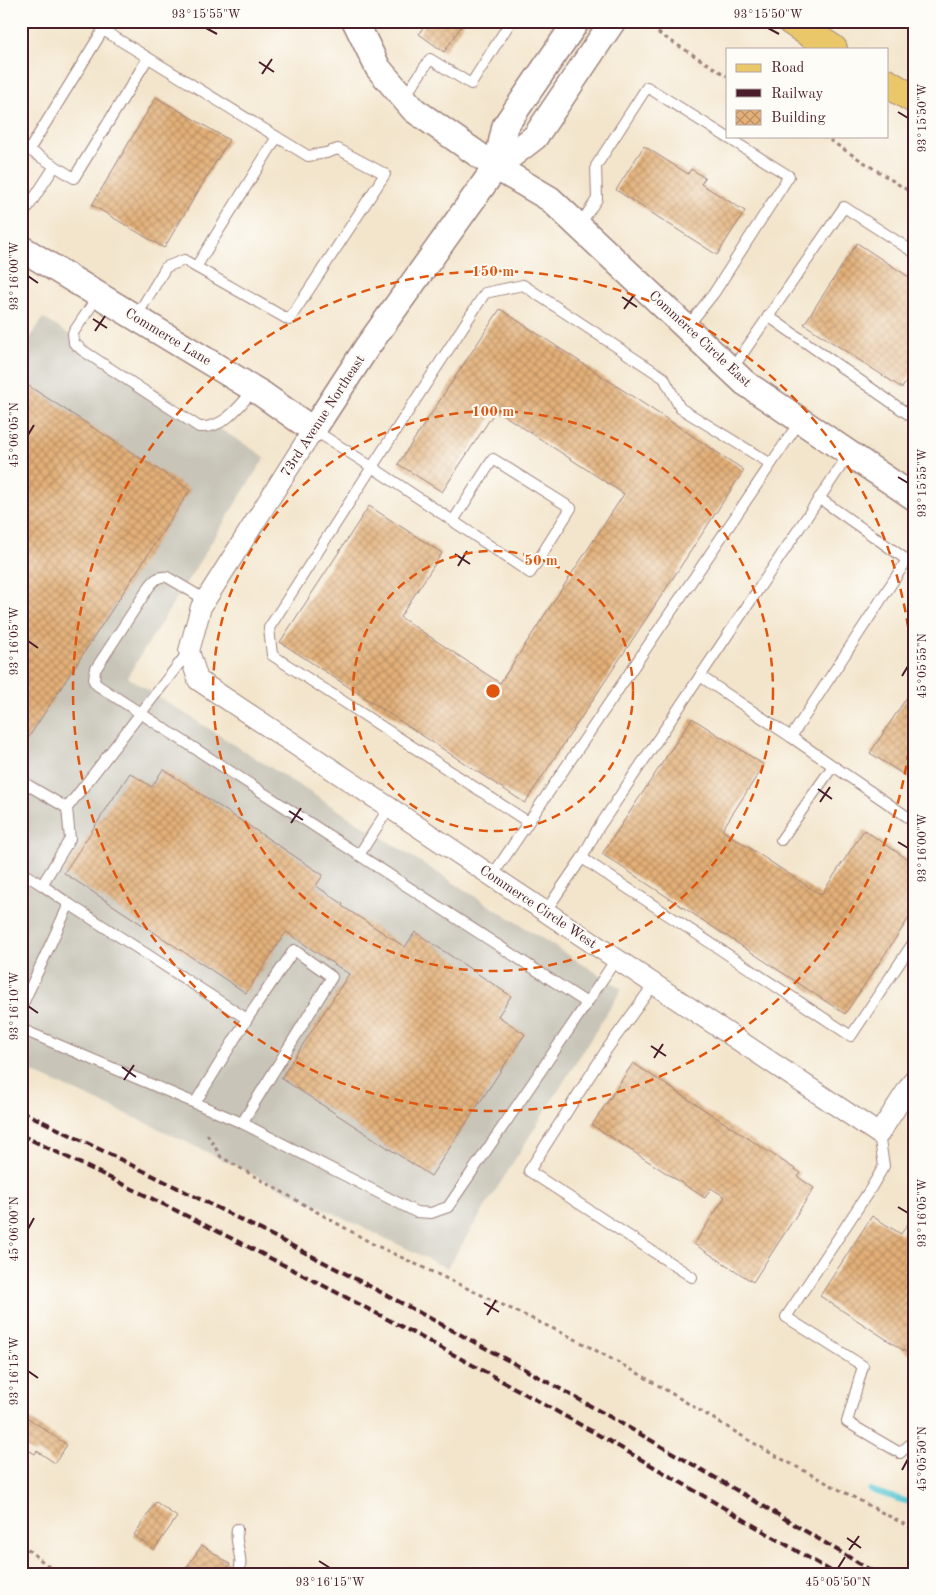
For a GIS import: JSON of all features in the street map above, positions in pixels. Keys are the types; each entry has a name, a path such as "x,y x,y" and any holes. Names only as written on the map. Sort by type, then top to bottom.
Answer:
{"main road":[{"path":"791,21 832,48"},
{"path":"888,84 915,100"}],"street":[{"name":"Commerce Circle East","path":"355,21 378,68 414,110 496,167 550,199 745,383 915,498"},
{"name":"73rd Avenue Northeast","path":"496,167 505,126 578,21"},
{"name":"73rd Avenue Northeast","path":"189,651 201,607 367,346 496,167 535,137 614,21"},
{"name":"Commerce Lane","path":"21,248 254,389 313,430"},
{"name":"Commerce Circle West","path":"189,651 198,680 879,1134"},
{"path":"879,1134 915,1078"}],"lane":[{"path":"404,98 430,59 471,84 511,21"},
{"path":"136,317 166,267 184,260 289,320 385,174 338,149 308,156 148,58 102,30 29,150 74,178 148,58"},
{"path":"579,226 597,199 596,166 647,88 726,137"},
{"path":"196,267 277,137"},
{"path":"687,328 714,293 789,176 728,138"},
{"path":"21,218 55,166"},
{"path":"731,370 844,207 915,253"},
{"path":"528,822 272,655 269,628 485,293 522,285 664,378 680,408 771,464"},
{"path":"98,295 73,333 74,343 199,427 209,428 220,424 254,389"},
{"path":"768,316 915,419"},
{"path":"492,876 800,420"},
{"path":"313,430 372,467 453,522 530,573 571,508 493,459 453,522"},
{"path":"545,912 582,858 597,830 849,454"},
{"path":"791,737 911,557 819,498"},
{"path":"206,600 167,577 157,578 149,587 95,670 94,681 97,685 587,1003"},
{"path":"42,885 70,838 67,808 189,651"},
{"path":"700,676 915,822"},
{"path":"781,840 833,766"},
{"path":"22,784 67,808"},
{"path":"359,855 390,808"},
{"path":"582,858 851,1036 915,940"},
{"path":"21,872 247,1019"},
{"path":"21,1008 68,904"},
{"path":"195,1103 247,1019 294,950 332,977 242,1123"},
{"path":"21,1029 242,1123 416,1212 431,1214 448,1207 616,959"},
{"path":"654,984 608,1049 529,1171 692,1277"},
{"path":"879,1134 884,1166 786,1318 863,1366 847,1422 900,1453 915,1440"},
{"path":"237,1529 236,1539 241,1559 241,1568 238,1574"}],"path":[{"path":"651,21 649,24 655,32 726,75"},
{"path":"827,138 915,195"},
{"path":"207,1134 221,1157 373,1244 573,1338 767,1451 915,1530"},
{"path":"21,1544 58,1574"}],"shaded area":[{"path":"43,318 265,457 127,677 622,989 447,1268 151,1125 21,1067 21,352"}],"building":[{"path":"427,21 465,21 444,52 419,34"},
{"path":"156,97 229,140 164,248 92,205"},
{"path":"644,146 688,174 691,169 705,178 701,184 745,211 717,255 616,190"},
{"path":"857,243 915,281 915,368 902,388 804,324"},
{"path":"500,309 744,470 525,803 280,642 369,506 442,553 400,617 500,683 624,494 496,410 442,492 398,464"},
{"path":"27,385 190,490 21,749 21,393"},
{"path":"915,685 915,782 870,753"},
{"path":"692,718 764,765 722,830 821,895 864,830 915,864 915,909 845,1014 602,854"},
{"path":"163,769 323,875 316,886 343,904 342,906 405,947 415,932 511,996 498,1016 525,1034 431,1176 281,1078 349,974 286,932 246,993 64,873 130,773 152,787"},
{"path":"633,1063 801,1173 798,1177 814,1188 753,1282 694,1244 725,1197 711,1188 705,1198 592,1125"},
{"path":"915,1213 915,1358 820,1296 872,1216 901,1234"},
{"path":"21,1413 67,1445 55,1463 37,1451 35,1454 25,1448 21,1453"},
{"path":"156,1502 177,1517 154,1550 134,1535"},
{"path":"202,1545 230,1564 224,1574 217,1574 210,1569 207,1574 190,1574 185,1570"}],"waterway":[{"path":"870,1490 915,1504"}],"railway":[{"path":"21,1111 192,1195 418,1312 677,1455 877,1574"},
{"path":"21,1135 239,1242 454,1355 625,1450 836,1574"}]}
